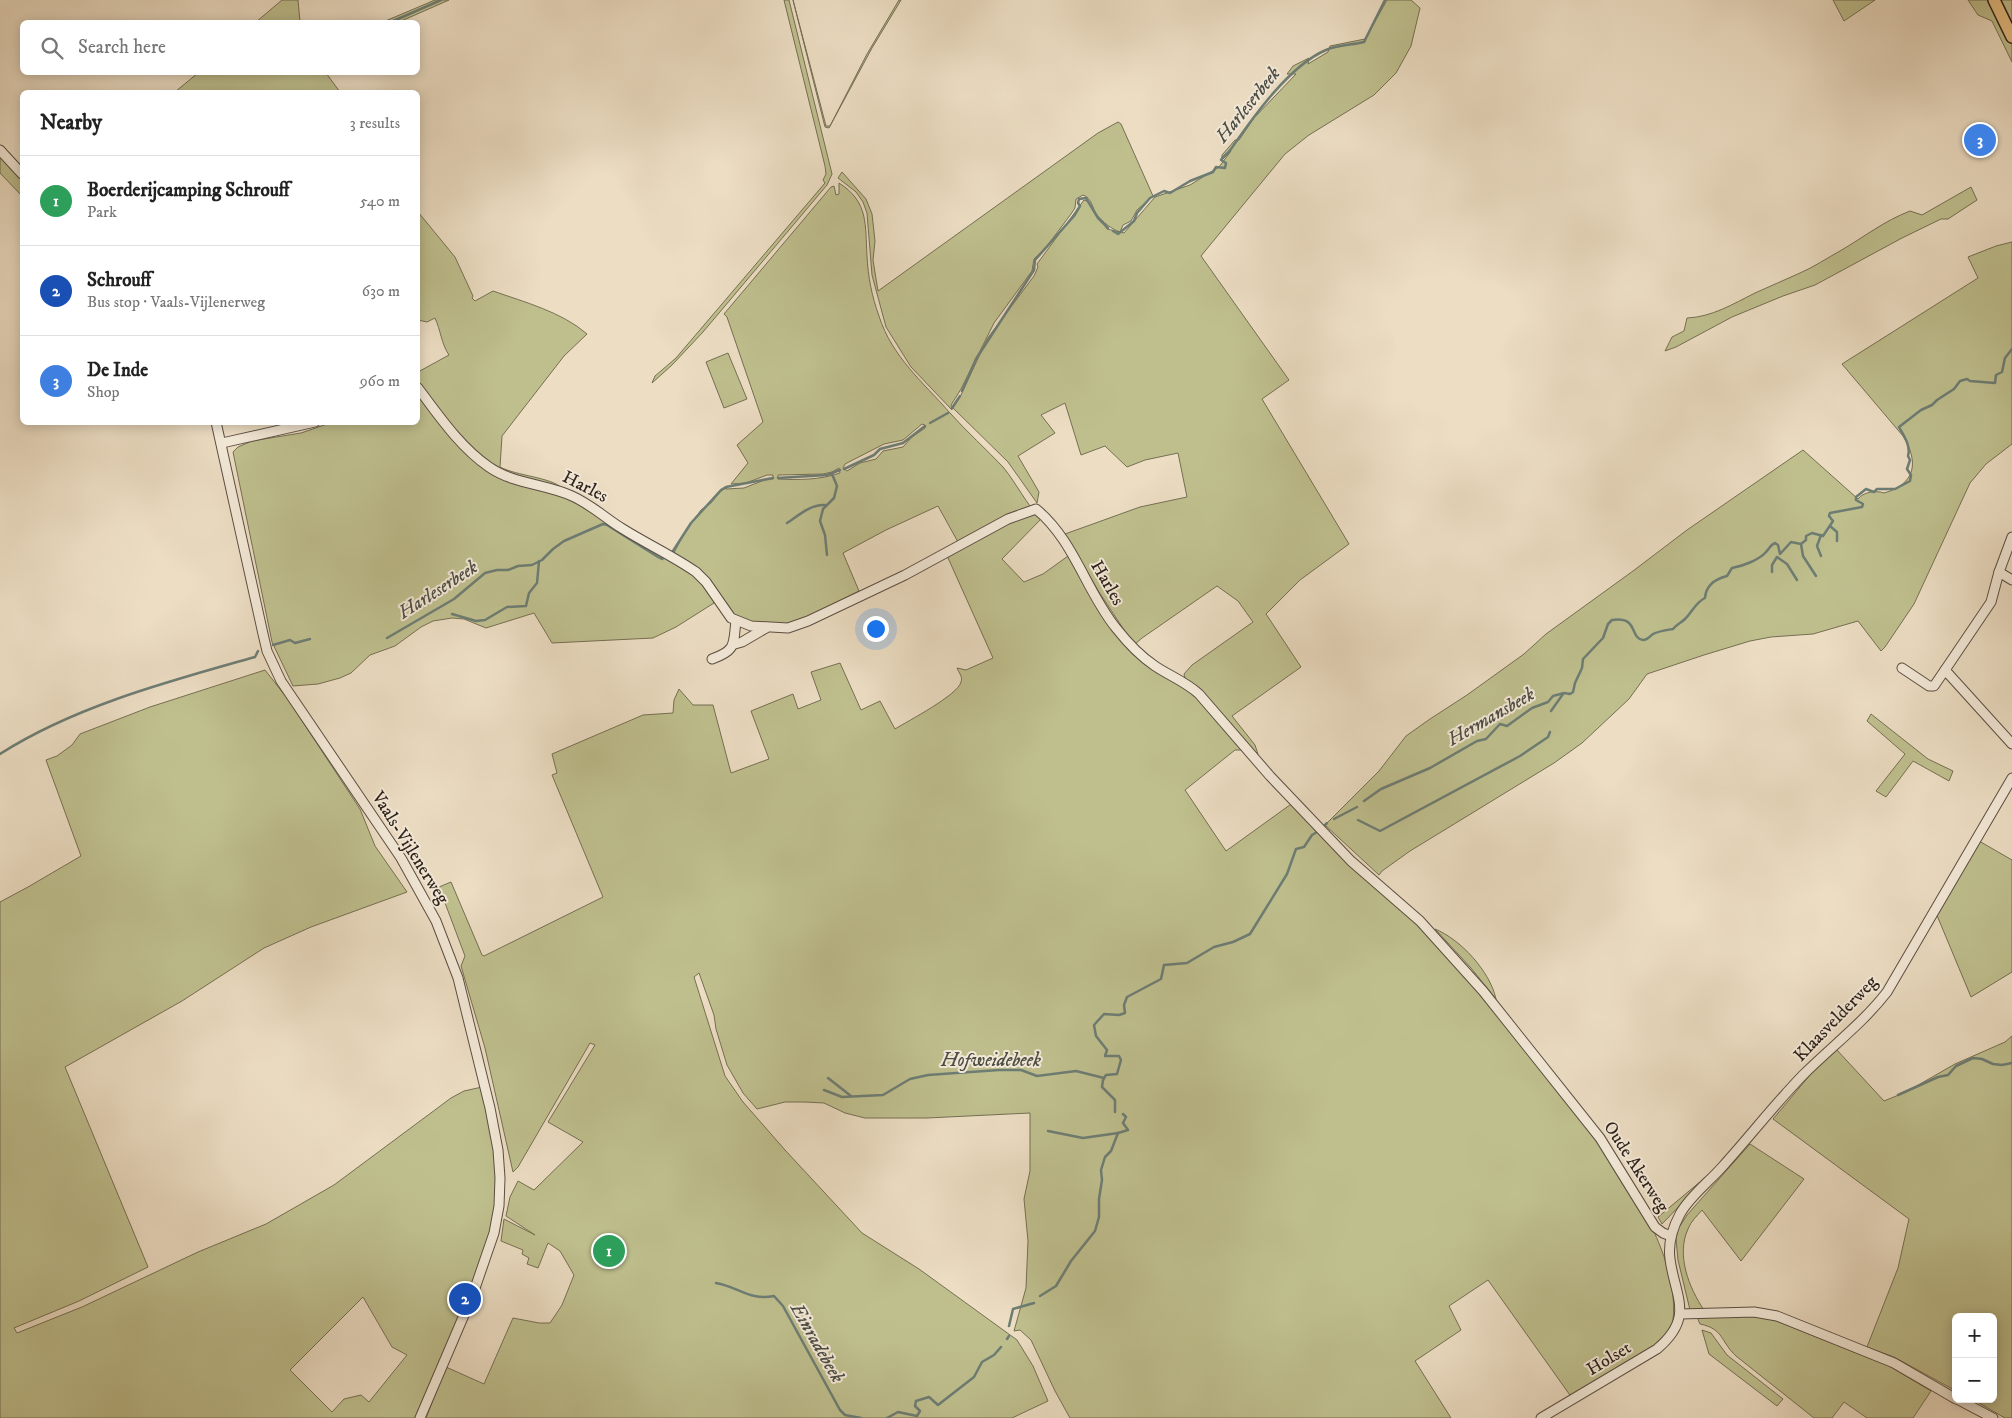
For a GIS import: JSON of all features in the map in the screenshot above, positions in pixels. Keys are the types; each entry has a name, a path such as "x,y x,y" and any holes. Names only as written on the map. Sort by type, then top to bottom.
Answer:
{"main road":[{"path":"1994,0 2012,37"}],"street":[{"path":"0,150 20,172"},
{"name":"Harles","path":"420,391 450,430 472,453 490,468 509,477 556,489 593,506 616,525 696,572 706,582 728,615 736,621 766,628 788,628 808,621 913,571 1000,522 1017,514 1036,509 1054,526 1106,614 1128,643 1149,662 1187,683 1199,694 1270,776 1341,851 1368,876"},
{"name":"Vaals-Vijlenerweg","path":"217,425 263,634 271,661 290,696 401,858 429,906 454,962 490,1108 500,1169 499,1206 495,1228 473,1294 420,1418"},
{"path":"222,443 302,425"},
{"path":"1902,668 1929,686 1937,684 1990,602 2012,537"},
{"path":"2000,572 2012,580"},
{"path":"735,644 736,621"},
{"name":"Harles","path":"712,660 728,652 735,644 766,628"},
{"path":"1945,670 2012,744"},
{"name":"Klaasvelderweg","path":"1671,1236 1680,1214 1692,1198 1716,1174 1793,1086 1870,1012 1893,984 2012,778"},
{"name":"Oude Akerweg","path":"1368,876 1420,921 1482,991 1600,1138 1655,1228 1671,1236 1670,1258 1680,1298 1680,1314"},
{"path":"1680,1314 1754,1312 1777,1316 1894,1363 1952,1397"},
{"name":"Holset","path":"1541,1418 1658,1349 1672,1333 1680,1314"},
{"path":"1964,1403 1993,1418"}],"green space":[{"path":"282,0 298,0 300,20 258,20"},
{"path":"435,0 449,0 404,20 388,20"},
{"path":"784,0 789,0 832,174 827,185 703,332 652,383 655,376 676,358 825,183 823,180 826,174 825,166"},
{"path":"793,0 826,126 830,126 867,54 899,0 901,0 872,48 829,128 825,127"},
{"path":"1387,0 1411,0 1420,8 1411,46 1396,73 1374,95 1309,135 1285,154 1201,256 1289,380 1262,399 1349,544 1300,580 1266,614 1301,667 1232,716 1255,745 1258,754 1250,750 1235,750 1185,790 1226,851 1294,802 1449,953 1606,1152 1631,1189 1652,1228 1667,1266 1674,1304 1669,1340 1572,1398 1488,1280 1449,1306 1461,1330 1415,1361 1451,1418 1070,1418 1031,1340 1020,1330 1014,1331 1026,1288 1028,1241 1024,1199 1030,1171 1030,1113 927,1118 865,1118 845,1113 824,1103 805,1102 785,1102 757,1109 743,1093 727,1065 716,1029 714,1015 699,973 694,977 725,1076 743,1102 862,1233 919,1269 1017,1340 1033,1366 1048,1401 1012,1418 426,1418 446,1367 484,1384 513,1318 550,1323 562,1305 574,1275 560,1251 548,1243 538,1268 527,1264 529,1258 522,1254 523,1250 501,1241 504,1219 535,1235 506,1216 510,1197 518,1181 534,1190 583,1142 548,1122 595,1045 590,1043 518,1167 513,1172 485,1048 461,966 465,956 439,887 451,882 484,956 603,897 552,775 557,773 552,754 643,715 673,713 674,700 679,689 693,705 713,705 731,773 769,759 751,711 793,694 798,709 821,700 811,672 840,663 861,710 880,701 895,729 951,694 961,682 961,675 957,668 966,670 993,658 944,549 958,542 938,506 886,530 843,553 859,591 794,624 765,626 734,617 673,555 683,535 701,510 711,503 721,491 728,487 726,489 744,488 767,479 773,479 773,475 767,475 746,483 731,484 748,463 737,445 763,422 727,317 724,314 831,187 834,186 836,195 839,194 839,183 849,190 861,206 864,215 868,264 874,302 892,344 909,368 956,420 1003,467 1041,519 1002,559 1024,582 1043,574 1068,556 1098,606 1130,646 1186,683 1184,674 1192,665 1253,622 1238,601 1217,586 1134,645 1099,592 1065,534 1140,507 1187,497 1178,453 1145,460 1127,467 1105,446 1081,455 1065,403 1041,415 1055,433 1018,456 1039,492 1037,503 1008,462 953,408 987,339 1034,276 1038,267 1037,264 1084,200 1089,202 1107,229 1124,233 1155,197 1190,185 1219,167 1231,151 1222,160 1222,155 1235,140 1239,140 1254,118 1296,74 1287,74 1293,66 1309,58 1308,64 1328,52 1330,46 1365,39","holes":["922,424 925,425 925,428 912,437 903,447 883,451 876,459 860,463 847,471 843,468 845,464 884,444 903,440","839,468 840,473 825,477 778,479 778,475 823,474"]},
{"path":"1833,0 1875,0 1844,21"},
{"path":"1968,0 2012,0 2012,62 1992,21 1978,15"},
{"path":"196,75 327,75 339,90 177,90"},
{"path":"1118,122 1121,124 1153,196 1137,210 1131,221 1123,225 1120,232 1099,218 1086,196 1083,195 1076,199 1075,208 1047,246 1034,259 1032,271 994,323 951,405 952,410 911,367 886,327 872,275 867,213 863,202 856,192 838,178 842,172 866,199 872,214 875,241 873,260 878,291 1098,133"},
{"path":"0,156 20,177 20,194 0,173"},
{"path":"1971,187 1977,200 1948,219 1941,219 1902,238 1815,285 1732,317 1665,351 1672,337 1684,331 1687,318 1714,313 1810,268 1901,215 1910,211 1922,215"},
{"path":"420,214 455,257 475,301 493,291 554,314 577,326 587,334 564,356 502,436 500,467 515,473 550,481 562,488 509,473 488,462 461,437 420,386 420,371 449,355 435,318 427,322 420,320"},
{"path":"2012,242 2012,444 1986,464 1970,483 1914,604 1881,651 1858,621 1813,634 1771,637 1750,641 1647,674 1629,699 1582,743 1554,763 1410,851 1379,875 1325,825 1379,771 1406,736 1524,654 1546,634 1687,530 1803,450 1858,499 1866,493 1884,493 1903,484 1912,471 1912,463 1908,446 1903,436 1842,364 1978,278 1968,257"},
{"path":"728,353 747,399 724,408 706,362"},
{"path":"420,397 476,461 575,501 696,577 710,592 714,603 676,627 653,638 552,643 534,613 486,628 464,619 452,618 433,621 421,627 395,646 370,655 351,673 318,684 293,686 272,642 233,452 238,447 252,441 301,433 324,425 420,425"},
{"path":"265,670 287,698 360,809 375,846 407,892 311,927 264,948 182,1001 65,1067 148,1267 79,1301 14,1328 17,1333 82,1307 198,1252 266,1224 334,1185 451,1098 464,1091 482,1087 497,1154 497,1209 501,1218 499,1227 419,1418 0,1418 0,902 81,856 46,760 57,756 72,745 80,734 150,707","holes":["363,1297 392,1347 407,1355 369,1402 361,1395 344,1399 332,1412 290,1370"]},
{"path":"1871,714 1928,759 1953,771 1949,781 1913,761 1886,797 1876,791 1905,754 1867,721"},
{"path":"1979,841 2012,860 2012,972 1971,997 1936,913"},
{"path":"1435,929 1454,940 1473,957 1493,988 1496,999 1471,968"},
{"path":"2012,1036 2012,1418 2005,1418 1979,1403 1997,1403 1997,1313 1952,1313 1952,1389 1894,1357 1867,1347 1898,1268 1909,1219 1773,1119 1821,1062 1836,1049 1884,1101 1906,1092 1955,1064 2005,1042"},
{"path":"1750,1144 1804,1179 1741,1261 1702,1210 1692,1221 1685,1239 1684,1260 1693,1292 1704,1310 1690,1310 1678,1260 1676,1239 1678,1229 1687,1215"},
{"path":"1713,1171 1662,1224 1658,1217"},
{"path":"1746,1315 1772,1319 1889,1366 1931,1391 1913,1418 1867,1418 1844,1402 1832,1418 1814,1418 1736,1356 1718,1332 1700,1324 1697,1317"},
{"path":"1702,1330 1711,1333 1727,1355 1783,1399 1777,1406 1709,1354"}],"waterway":[{"path":"396,20 441,0"},
{"name":"Harleserbeek","path":"1113,231 1118,234 1134,221 1137,213 1150,198 1164,191 1170,193 1190,181 1213,172 1216,167 1225,168 1226,163 1221,160 1222,158 1230,151 1250,122 1286,79 1312,57 1326,50 1364,42 1385,0"},
{"name":"Harleserbeek","path":"962,391 976,359 1034,270 1035,260 1074,216 1080,206 1078,203 1079,199 1086,198 1098,218 1108,228"},
{"name":"Hermansbeek","path":"1364,801 1381,789 1430,768 1477,741 1486,739 1500,724 1507,726 1532,708 1548,702 1553,696 1573,692 1582,668 1583,659 1603,638 1608,624 1612,620 1626,621 1630,624 1636,635 1643,640 1648,639 1655,633 1673,629 1705,598 1709,586 1727,576 1732,568 1755,560 1775,543 1778,545 1780,554 1791,542 1801,544 1806,540 1806,536 1812,533 1823,536 1833,521 1829,516 1830,513 1862,507 1863,504 1856,500 1856,497 1866,489 1874,492 1877,489 1895,489 1910,481 1911,475 1907,469 1910,460 1908,456 1909,449 1899,427 1954,389 1960,381 1967,379 1970,381 1995,383 1996,375 2002,372 2005,358 2012,349"},
{"name":"Harleserbeek","path":"952,408 960,396"},
{"name":"Harleserbeek","path":"930,423 948,413"},
{"name":"Harleserbeek","path":"844,469 874,455 880,449 903,443 925,426"},
{"name":"Harleserbeek","path":"778,478 827,475 840,470"},
{"path":"827,555 825,535 820,521 823,509 834,498 837,486 832,474"},
{"name":"Harleserbeek","path":"673,551 691,523 721,490 726,487 773,478"},
{"path":"787,523 810,508 825,505"},
{"name":"Harleserbeek","path":"387,638 454,599 485,573 532,565 542,560 564,541 603,524 658,557 662,559 664,557"},
{"path":"1830,526 1837,532 1837,541"},
{"path":"1821,535 1817,546 1821,556"},
{"path":"1801,544 1803,556 1816,576"},
{"path":"1777,557 1787,564 1797,580"},
{"path":"1772,572 1772,565 1777,557"},
{"path":"452,614 476,621 485,620 507,607 526,606 529,593 537,583 539,561"},
{"name":"Harleserbeek","path":"273,645 290,640 295,643 310,639"},
{"name":"Harleserbeek","path":"0,754 29,737 91,709 124,696 255,657 258,651"},
{"path":"1551,711 1563,694"},
{"path":"1358,820 1380,831 1520,756 1548,737 1550,732"},
{"name":"Hermansbeek","path":"1334,819 1357,807"},
{"name":"Hermansbeek","path":"1324,826 1327,823"},
{"name":"Hermansbeek","path":"1115,1112 1115,1100 1102,1087 1106,1075 1117,1074 1121,1060 1119,1056 1105,1056 1107,1050 1096,1036 1094,1025 1104,1014 1119,1015 1125,1013 1124,1005 1127,997 1161,979 1164,965 1187,963 1214,947 1233,942 1250,934 1287,874 1296,849 1304,847 1312,835 1317,832"},
{"path":"1898,1095 1938,1077 1948,1075 1956,1066 1973,1058 1982,1059 1993,1064 2012,1063"},
{"name":"Hofweidebeek","path":"824,1090 842,1097 883,1095 910,1079 928,1075 999,1070 1021,1070 1037,1076 1076,1071 1104,1078"},
{"path":"828,1078 851,1096"},
{"name":"Hermansbeek","path":"1040,1296 1056,1286 1071,1261 1095,1231 1099,1217 1101,1170 1105,1157 1111,1151 1118,1133 1128,1130 1123,1123 1126,1117 1123,1114"},
{"path":"1048,1131 1083,1138 1118,1133"},
{"name":"Einradebeek","path":"716,1283 758,1297 774,1296 783,1306 840,1410 845,1415 861,1418"},
{"name":"Hermansbeek","path":"1009,1326 1013,1309 1034,1303"},
{"name":"Hermansbeek","path":"887,1418 898,1412 917,1416 920,1411 915,1406 916,1401 929,1397 938,1405 974,1377 982,1362 994,1355 1001,1347"}],"place":[{"name":"De Inde","path":"1980,140"},
{"name":"Boerderijcamping Schrouff","path":"609,1251"},
{"name":"Schrouff","path":"465,1299"}]}
